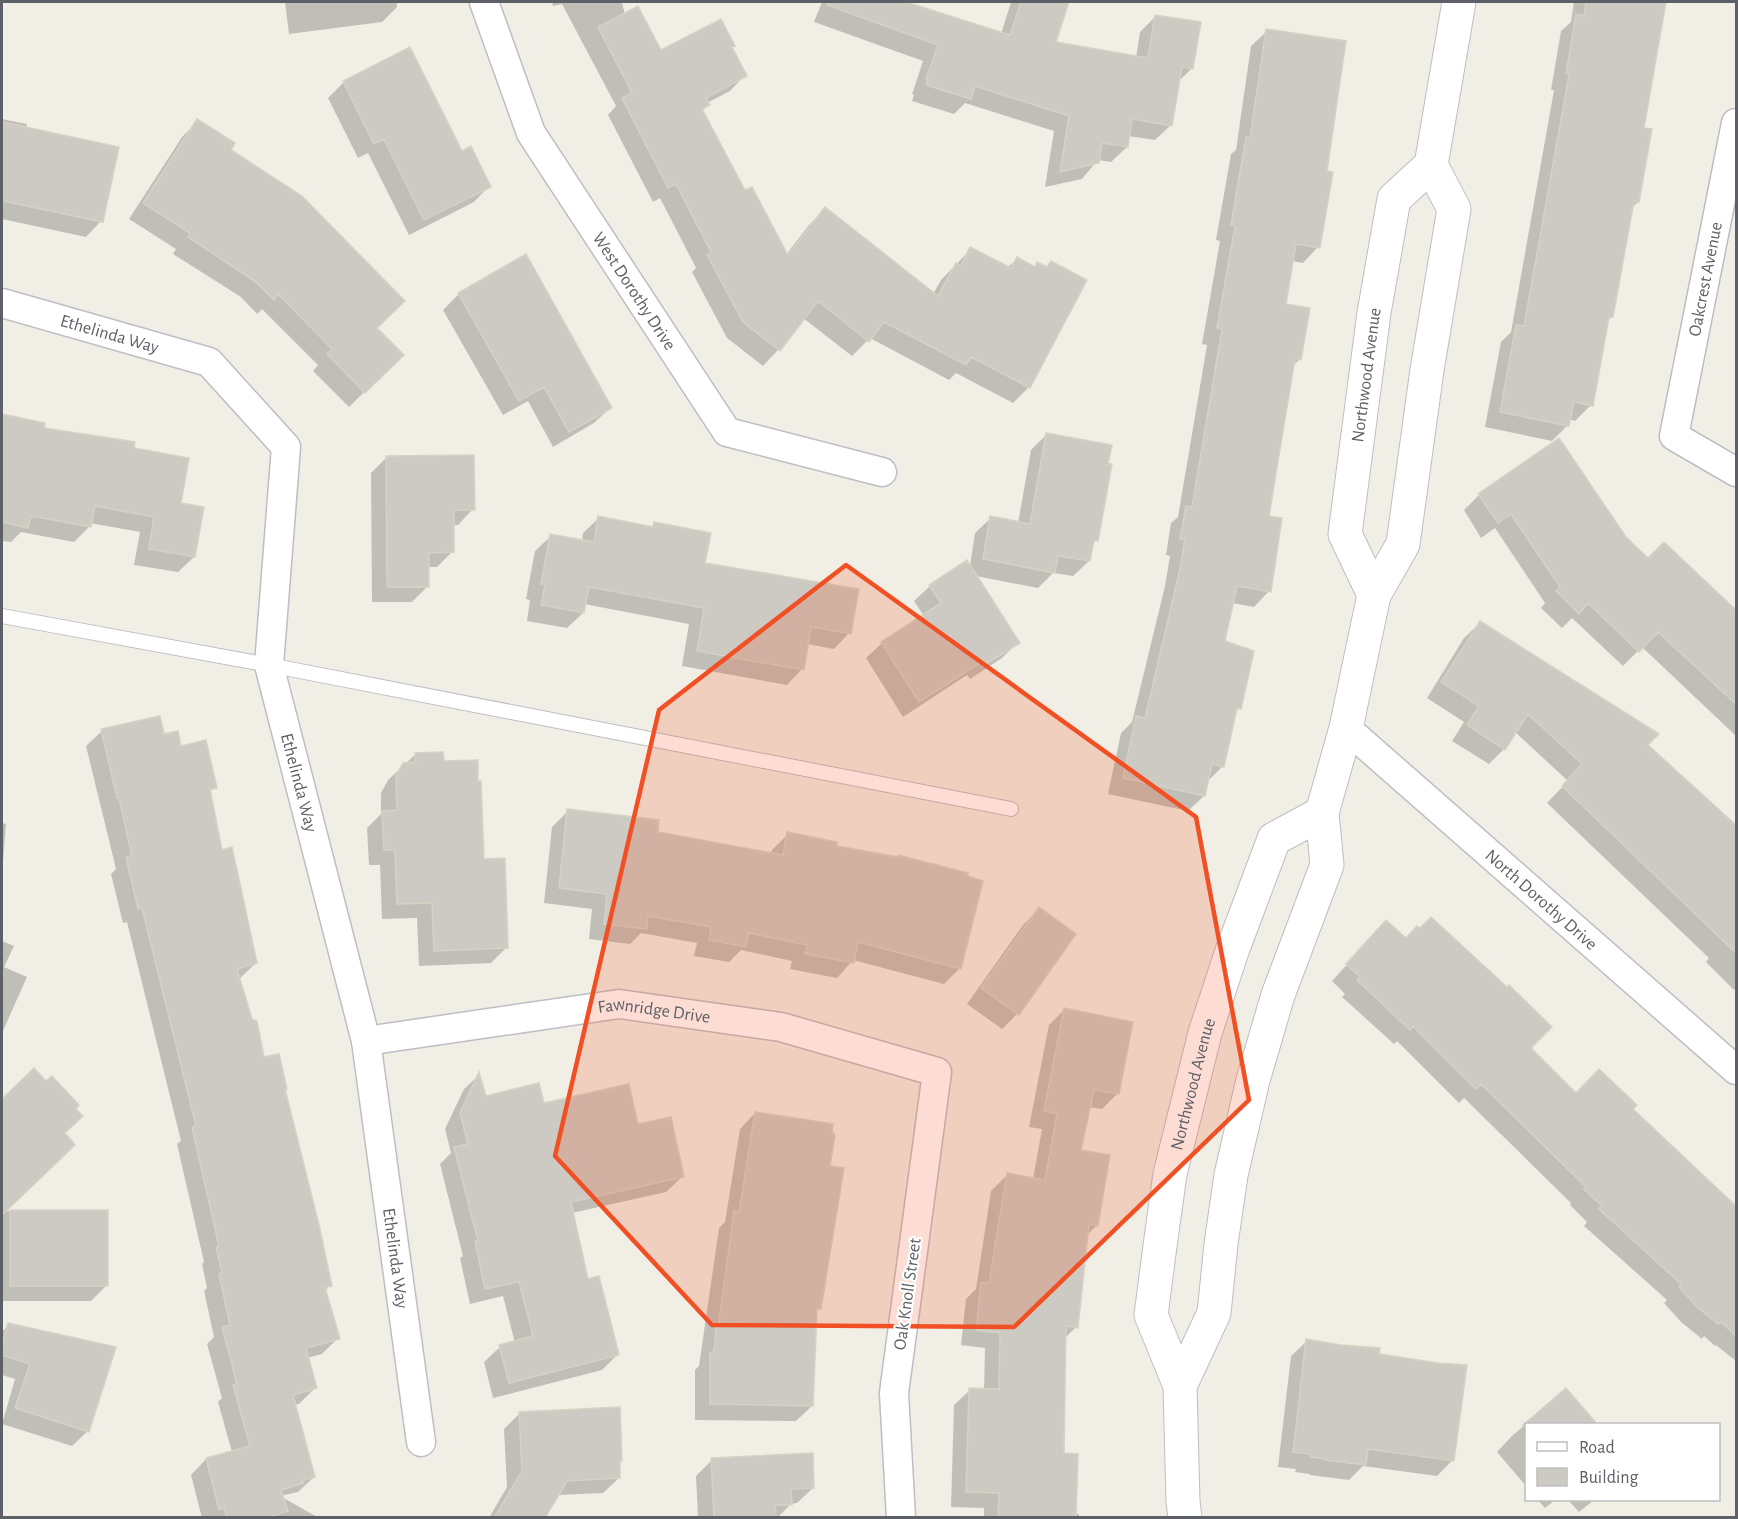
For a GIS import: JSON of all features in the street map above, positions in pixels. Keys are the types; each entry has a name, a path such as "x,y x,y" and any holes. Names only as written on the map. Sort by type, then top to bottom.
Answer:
{"street":[{"name":"West Dorothy Drive","path":"484,2 531,133 727,432 882,472"},
{"path":"1431,165 1459,2"},
{"name":"Oakcrest Avenue","path":"1737,123 1674,436 1737,472"},
{"name":"Northwood Avenue","path":"1180,1386 1214,1313 1231,1174 1253,1080 1278,995 1327,865 1322,813 1346,728 1374,596 1403,544 1427,370 1454,209 1431,165 1394,199 1363,393 1345,534 1374,596"},
{"name":"Ethelinda Way","path":"2,303 209,363 286,447 269,665 366,1041 421,1442"},
{"name":"North Dorothy Drive","path":"1346,728 1737,1070"},
{"name":"Northwood Avenue","path":"1185,1518 1180,1386 1151,1316 1170,1174 1205,1033 1274,839 1322,813"},
{"name":"Fawnridge Drive","path":"366,1041 619,1004 781,1027 937,1072"},
{"name":"Oak Knoll Street","path":"901,1518 894,1393 937,1072"}],"lane":[{"path":"2,616 269,665 1011,809"}],"highlighted area":[{"path":"846,565 1196,817 1249,1100 1014,1327 712,1325 555,1156 659,710"}],"building":[{"path":"827,2 906,2 1010,35 1021,2 1069,2 1056,42 1148,58 1155,15 1201,22 1193,69 1182,67 1172,126 1132,119 1128,147 1102,143 1099,163 1060,172 1069,116 975,86 971,99 926,85 938,45 827,5"},
{"path":"1586,2 1666,2 1644,128 1652,129 1639,202 1634,201 1613,317 1609,317 1593,406 1574,402 1569,426 1500,412 1516,325 1524,326 1569,75 1566,74 1576,14 1584,16"},
{"path":"638,6 661,50 721,19 747,76 706,98 710,105 702,109 745,190 752,187 788,255 825,207 938,296 956,263 961,266 970,247 1011,268 1017,257 1035,267 1037,262 1047,267 1051,261 1087,280 1030,388 971,357 966,365 884,322 869,342 818,301 780,351 743,322 707,255 711,252 676,184 668,188 622,98 632,93 598,27"},
{"path":"1266,29 1346,41 1327,171 1333,172 1320,248 1296,244 1286,304 1310,308 1301,360 1295,359 1269,516 1282,518 1271,592 1237,586 1225,641 1254,651 1241,709 1237,708 1224,767 1212,764 1205,796 1123,778 1136,716 1145,718 1180,569 1185,540 1180,539 1186,506 1192,507 1222,329 1217,328 1235,226 1231,225 1246,137 1250,138"},
{"path":"410,47 462,151 471,146 491,187 424,220 384,139 374,144 343,81"},
{"path":"197,119 235,143 231,150 302,196 405,301 377,328 404,355 365,393 327,354 332,349 278,294 274,300 256,282 188,237 190,233 143,203"},
{"path":"2,122 119,147 103,222 2,201"},
{"path":"526,254 612,408 569,432 544,387 519,401 458,293"},
{"path":"2,414 45,423 44,428 135,442 134,448 189,458 181,503 204,507 195,557 149,549 154,517 95,506 91,527 31,516 28,528 2,522"},
{"path":"1046,433 1112,445 1108,464 1112,464 1098,541 1094,540 1090,561 1058,556 1055,573 983,559 990,516 1030,524"},
{"path":"1559,438 1626,537 1648,558 1664,542 1737,611 1737,705 1658,632 1639,652 1588,603 1579,614 1556,591 1560,587 1511,514 1498,523 1478,494"},
{"path":"474,455 475,510 454,510 454,552 429,553 429,587 387,587 386,456"},
{"path":"598,516 653,527 654,522 711,533 705,563 859,589 851,634 811,627 804,670 697,651 704,608 589,587 584,613 541,605 545,584 541,584 550,534 594,542"},
{"path":"967,560 1020,643 986,664 983,661 919,702 881,642 941,603 929,585"},
{"path":"1480,621 1659,734 1648,745 1737,826 1737,954 1562,786 1582,764 1528,714 1505,750 1467,725 1479,706 1441,682"},
{"path":"160,716 164,734 178,731 181,746 206,740 217,788 210,789 222,850 232,847 257,963 237,969 252,1019 257,1021 264,1057 279,1054 287,1089 285,1089 332,1286 325,1287 340,1339 306,1348 317,1388 293,1395 315,1477 302,1480 304,1483 281,1490 288,1511 265,1518 227,1518 224,1508 219,1509 206,1458 250,1446 233,1385 237,1384 222,1327 230,1325 219,1274 222,1273 216,1247 219,1246 192,1127 196,1126 142,908 138,909 126,857 132,856 101,729"},
{"path":"443,752 444,761 478,760 484,859 505,858 508,948 434,951 432,903 397,904 395,850 384,850 382,811 397,810 396,776 403,763 416,762 415,753"},
{"path":"567,809 659,820 658,832 783,855 787,832 837,842 837,846 898,857 898,855 968,873 967,876 983,881 961,969 858,942 854,963 805,954 807,945 749,933 746,947 709,940 711,927 648,916 647,929 604,924 607,894 559,888"},
{"path":"1039,907 1076,934 1019,1015 981,988"},
{"path":"1431,917 1507,987 1509,985 1552,1027 1531,1048 1576,1093 1599,1069 1637,1105 1633,1109 1737,1207 1737,1337 1721,1322 1718,1324 1697,1307 1679,1287 1681,1284 1599,1209 1602,1206 1584,1189 1586,1187 1481,1084 1476,1089 1413,1026 1410,1030 1357,980 1360,977 1346,964 1386,920 1406,938 1417,926 1420,928"},
{"path":"1064,1008 1133,1022 1119,1094 1094,1090 1081,1150 1110,1155 1098,1226 1089,1224 1078,1328 1066,1326 1064,1453 1078,1454 1076,1518 998,1518 999,1493 966,1492 969,1388 999,1389 1000,1333 976,1330 981,1282 989,1283 1007,1173 1045,1180 1057,1114 1044,1111"},
{"path":"34,1068 46,1081 52,1076 79,1105 76,1109 83,1116 65,1133 75,1145 2,1215 2,1099"},
{"path":"479,1072 486,1096 539,1083 544,1103 629,1084 638,1124 671,1117 684,1177 571,1202 588,1279 599,1276 619,1355 509,1383 499,1345 533,1336 519,1282 485,1289 475,1241 478,1241 454,1147 468,1144 460,1113"},
{"path":"755,1112 833,1124 832,1131 835,1135 830,1166 844,1168 821,1309 817,1309 813,1406 710,1404 710,1353 714,1351 734,1211 739,1212"},
{"path":"10,1210 108,1210 108,1286 10,1286"},
{"path":"8,1323 116,1347 89,1432 15,1408 30,1364 2,1355 2,1344"},
{"path":"1306,1339 1380,1348 1379,1354 1467,1365 1454,1461 1368,1449 1366,1465 1325,1460 1310,1457 1311,1454 1293,1452"},
{"path":"1566,1388 1596,1423 1525,1423"},
{"path":"620,1407 622,1461 620,1461 620,1478 567,1481 545,1518 494,1518 522,1471 519,1412"},
{"path":"813,1453 814,1488 791,1489 792,1505 775,1505 776,1518 714,1518 711,1458"}]}
